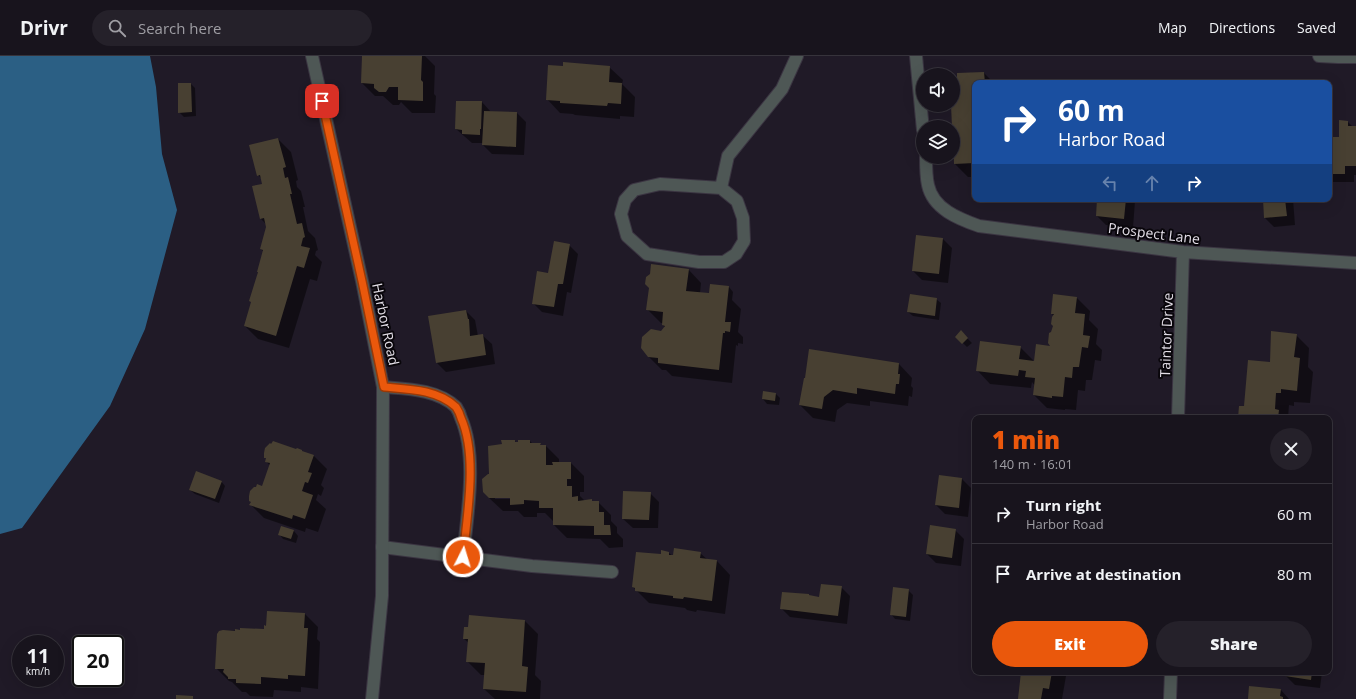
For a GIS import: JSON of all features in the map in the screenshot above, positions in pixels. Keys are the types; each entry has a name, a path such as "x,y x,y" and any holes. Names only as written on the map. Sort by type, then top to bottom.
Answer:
{"street":[{"name":"Harbor Road","path":"312,56 384,387 382,596 372,699"},
{"path":"721,188 728,156 782,89 798,56"},
{"path":"916,56 922,120"},
{"path":"1319,56 1356,57"},
{"name":"Prospect Lane","path":"926,164 928,186 933,197 952,215 979,226 1183,252 1356,263"},
{"path":"660,184 721,188 737,201 743,218 744,241 736,254 724,262 699,262 647,254 626,236 621,214 625,200 634,190 660,184"},
{"name":"Taintor Drive","path":"1178,415 1183,252"},
{"path":"384,387 413,390 438,395 456,408 467,431 471,479 463,557"},
{"path":"382,547 532,566 612,572"},
{"path":"1170,699 1171,675"}],"water":[{"path":"0,56 150,56 156,87 162,154 177,210 145,329 110,406 22,528 0,534"}],"building":[{"path":"362,56 422,56 421,80 423,82 423,101 398,100 398,87 389,87 386,92 379,92 374,88 374,84 361,83"},
{"path":"563,62 610,66 609,82 622,83 621,104 608,103 607,106 560,103 560,101 546,100 548,65 563,66"},
{"path":"984,72 985,80 972,80 972,163 960,164 960,120 952,120 951,112 960,112 960,73"},
{"path":"178,83 191,83 192,112 178,113"},
{"path":"456,101 482,101 480,135 462,134 462,130 455,129"},
{"path":"484,111 517,112 516,147 482,145"},
{"path":"1339,120 1348,121 1348,126 1356,126 1356,166 1345,166 1345,174 1332,174 1332,137 1339,137"},
{"path":"278,138 286,167 283,168 285,178 288,177 292,194 290,194 297,224 302,223 305,237 303,238 301,246 310,248 304,268 297,266 276,336 244,326 251,302 249,301 263,250 260,249 266,227 264,218 260,219 252,186 262,184 260,175 257,176 249,145"},
{"path":"1097,202 1126,202 1124,219 1096,216"},
{"path":"1263,202 1285,202 1287,216 1264,218"},
{"path":"916,235 943,238 939,274 912,271"},
{"path":"554,241 570,244 563,284 558,284 554,307 532,304 537,271 548,273"},
{"path":"651,264 689,269 686,291 709,293 710,284 729,286 725,322 731,322 730,332 725,331 725,333 723,333 719,370 658,363 658,358 648,357 641,348 642,337 651,329 661,331 665,326 662,325 663,312 646,310 649,288 645,284 646,277 650,274"},
{"path":"910,294 937,298 935,316 907,312"},
{"path":"1053,294 1077,297 1075,313 1085,314 1083,335 1090,336 1088,348 1082,347 1079,367 1073,367 1072,378 1065,377 1063,397 1052,396 1052,398 1033,395 1035,378 1025,377 1026,371 1019,370 1018,376 976,371 980,341 1021,346 1019,359 1034,361 1036,344 1050,346 1048,343 1049,333 1051,332 1053,326 1051,324 1054,314 1051,314"},
{"path":"466,310 469,319 470,336 483,334 486,355 436,363 428,316"},
{"path":"961,330 968,338 962,344 955,337"},
{"path":"1271,331 1297,334 1294,357 1300,358 1297,391 1281,389 1281,393 1276,393 1275,409 1279,410 1278,415 1238,415 1239,406 1244,406 1248,360 1270,362"},
{"path":"809,349 899,363 899,384 896,384 895,394 857,388 857,394 833,390 824,397 822,409 799,405"},
{"path":"763,391 776,393 775,401 762,399"},
{"path":"501,440 515,440 515,442 518,442 518,440 530,440 530,443 541,443 540,445 546,445 546,465 553,465 552,462 571,462 571,479 567,479 567,486 572,486 572,497 578,496 578,501 592,499 592,501 599,501 599,512 604,512 604,525 610,525 611,535 594,535 594,526 553,525 553,508 539,508 539,501 524,500 524,504 510,505 510,498 489,498 483,492 482,479 489,474 488,446 502,444"},
{"path":"273,441 314,455 308,472 312,473 308,483 305,482 302,491 313,495 305,519 293,515 292,519 249,505 251,502 249,501 250,491 256,487 257,484 262,486 270,463 265,462 265,448"},
{"path":"196,471 222,481 215,499 189,490"},
{"path":"939,475 962,478 959,508 935,505"},
{"path":"623,491 651,492 649,520 622,519"},
{"path":"930,525 956,529 952,558 926,554"},
{"path":"281,526 294,530 291,539 278,535"},
{"path":"674,548 701,552 700,558 717,560 712,601 684,597 683,599 673,598 673,596 635,591 635,588 632,587 636,552 661,554 661,550 669,552 669,555 673,555"},
{"path":"821,584 842,586 838,616 780,609 782,592 809,594 819,597"},
{"path":"893,587 909,589 906,617 890,615"},
{"path":"267,611 305,613 304,628 308,628 305,676 288,675 288,679 261,677 261,684 236,683 236,679 228,679 223,672 224,669 215,669 217,634 219,631 235,631 235,629 240,630 240,628 264,629 264,625 266,626"},
{"path":"469,615 525,620 522,666 528,667 526,692 483,689 485,663 466,662 468,639 463,639 464,627 468,627"},
{"path":"1021,675 1051,675 1049,689 1043,688 1041,699 1018,699"},
{"path":"1285,675 1312,675 1311,680"},
{"path":"1249,686 1281,689 1280,696 1283,697 1283,699 1248,699"},
{"path":"176,695 193,696 193,699 176,699"}],"route":[{"path":"322,101 384,387 413,390 438,395 456,408 467,431 471,479 463,557"}]}
